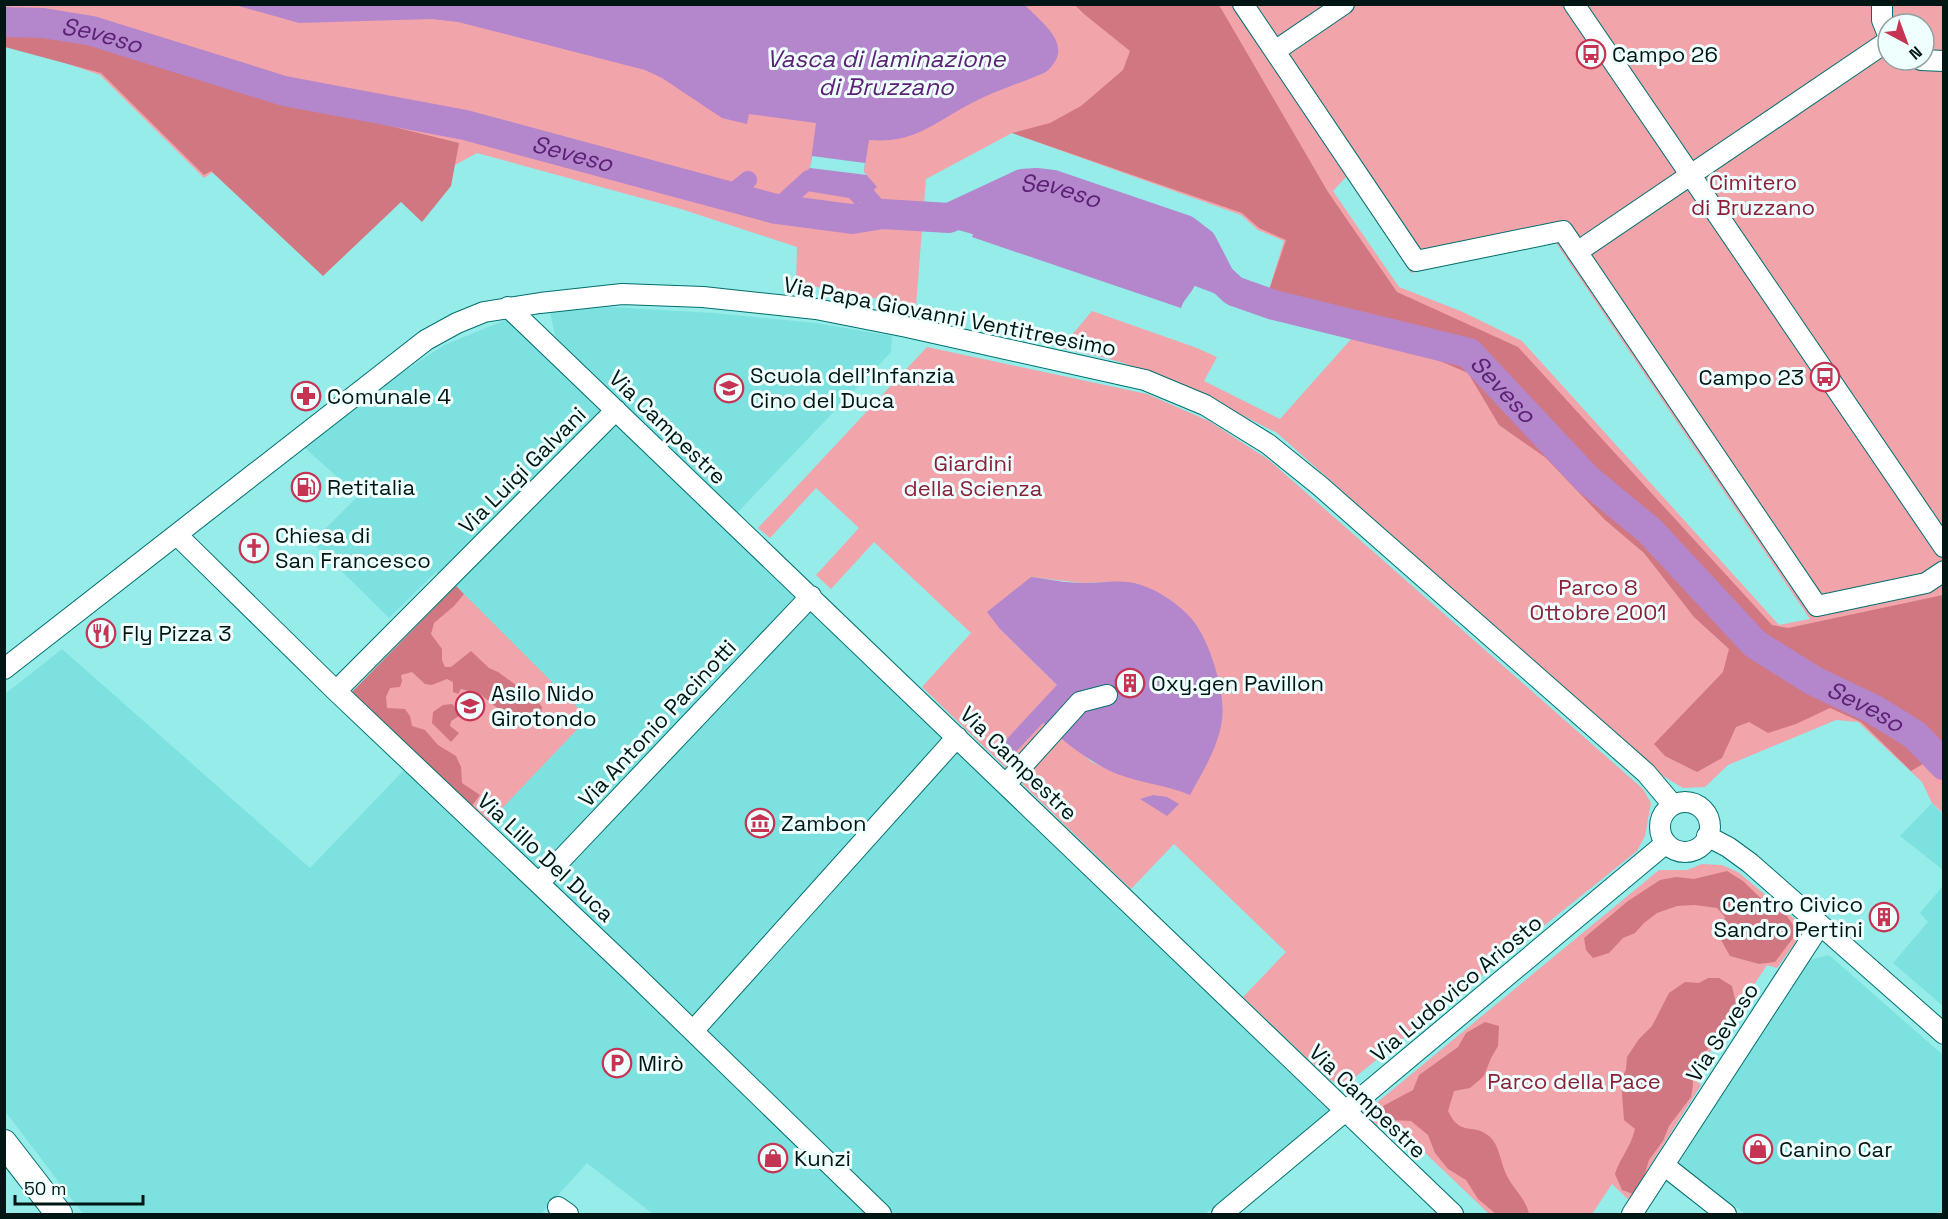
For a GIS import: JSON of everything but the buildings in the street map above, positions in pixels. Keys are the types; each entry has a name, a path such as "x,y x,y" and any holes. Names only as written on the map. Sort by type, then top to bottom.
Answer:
{"main road":[{"path":"4,1143 59,1215"}],"street":[{"path":"1243,4 1416,261 1563,231 1817,606 1926,583 1944,571"},
{"path":"1275,51 1344,4"},
{"path":"1574,4 1944,547"},
{"path":"1577,252 1876,49"},
{"name":"Via Papa Giovanni Ventitreesimo","path":"4,669 426,340 457,323 484,312 508,307 622,294 703,297 816,309 907,327 1145,380 1205,405 1268,444 1320,486 1646,773 1673,805"},
{"path":"540,303 542,325 550,348"},
{"name":"Via Campestre","path":"508,307 1453,1215"},
{"name":"Via Luigi Galvani","path":"336,691 616,410"},
{"name":"Via Lillo Del Duca","path":"177,535 881,1215"},
{"name":"Via Antonio Pacinotti","path":"539,883 811,596"},
{"path":"1006,784 1080,702 1107,695"},
{"path":"693,1031 957,737"},
{"path":"1688,802 1698,805 1706,812 1710,822 1707,836 1705,842 1697,849 1687,852 1676,850 1661,836 1659,826 1662,816 1673,805 1688,802"},
{"path":"1707,836 1750,862 1944,1034"},
{"name":"Via Ludovico Ariosto","path":"1222,1215 1666,843"},
{"name":"Via Seveso","path":"1632,1215 1820,925"},
{"path":"1665,1166 1726,1215"}],"shaded area":[{"path":"1075,5 1219,5 1328,192 1397,292 1518,347 1772,625 1788,628 1943,595 1943,747 1928,761 1911,771 1861,722 1830,708 1796,724 1768,733 1749,722 1736,727 1722,758 1697,772 1665,756 1654,744 1723,672 1729,649 1694,617 1644,553 1605,520 1546,458 1499,425 1468,373 1440,361 1262,311 1286,240 1259,228 1242,213 1012,133 1050,123 1081,106 1123,70 1130,51"},
{"path":"4,6 112,41 219,81 277,98 459,143 451,186 422,222 401,202 323,276 211,171 204,175 101,73 5,47"},
{"name":"Scuola dell'Infanzia Cino del Duca","path":"611,307 713,313 816,323 892,336 891,352 735,515 557,344 550,312"},
{"path":"508,319 1330,1111 1205,1214 653,1214 587,1163 541,1214 83,1214 5,1111 5,694 62,649 310,868 405,769 456,586 436,572 389,618 312,542 358,496 303,446 382,386 444,345"},
{"path":"456,586 464,594 434,623 431,634 442,649 442,660 445,667 451,667 471,651 489,668 535,699 542,707 541,714 534,722 518,713 506,712 496,707 480,694 461,689 458,694 453,692 453,682 447,679 432,685 425,684 412,672 401,675 400,687 390,688 386,697 387,708 405,709 410,716 412,726 425,730 438,745 456,756 461,767 462,783 480,795 471,807 351,693"},
{"path":"452,704 459,716 451,721 450,726 459,733 451,742 432,723 433,712 443,705"},
{"path":"1932,803 1943,815 1943,870 1900,836"},
{"path":"1727,871 1743,881 1770,907 1787,916 1795,928 1793,938 1775,962 1759,964 1730,956 1721,940 1725,917 1717,908 1695,905 1677,906 1657,913 1635,933 1623,938 1609,953 1593,958 1586,950 1584,938 1628,901 1660,880 1676,877 1694,879"},
{"path":"1943,886 1943,1006 1893,963 1928,922 1920,913"},
{"path":"1829,955 1943,1055 1943,1214 1745,1214 1679,1163 1809,960"},
{"path":"1708,978 1719,978 1732,986 1736,1004 1733,1012 1692,1072 1691,1097 1669,1126 1663,1141 1649,1160 1641,1186 1633,1194 1622,1190 1615,1174 1635,1129 1624,1120 1621,1081 1626,1069 1627,1057 1639,1039 1652,1026 1669,993 1685,982 1699,983"},
{"path":"1485,1022 1499,1026 1498,1046 1484,1076 1470,1088 1454,1091 1448,1111 1462,1127 1483,1132 1493,1140 1506,1174 1529,1214 1496,1214 1478,1199 1466,1180 1448,1169 1435,1153 1428,1135 1411,1121 1392,1120 1384,1114 1383,1106 1413,1090 1419,1075 1458,1047 1466,1033"}],"green space":[{"path":"4,5 1943,5 1943,813 1932,803 1922,782 1858,722 1836,720 1728,765 1705,787 1683,788 1663,776 1277,433 1219,403 1140,369 1061,348 1092,311 1217,357 1204,381 1280,419 1352,338 1263,309 1284,241 1258,230 1241,215 1012,133 926,179 916,306 796,283 797,247 681,209 477,153 418,185 323,275 213,172 204,178 100,75 5,42","holes":["1346,177 1411,273 1556,243 1810,619 1779,625 1522,341 1463,312 1399,287 1333,191"]},
{"name":"Giardini della Scienza","path":"927,347 1147,394 1209,421 1269,460 1643,789 1651,803 1645,836 1637,851 1349,1082 1341,1086 1329,1079 1243,997 1286,952 1174,844 1131,889 922,687 971,633 874,542 831,589 816,575 859,528 816,488 770,538 758,528","holes":["1031,577 1082,583 1139,584 1172,787 1119,774 1092,762 1043,723 1057,685 1000,629"]},
{"name":"Asilo Nido Girotondo","path":"456,586 588,718 488,823 351,693"},
{"name":"Parco della Pace","path":"1702,864 1722,865 1738,872 1803,926 1795,943 1777,968 1767,965 1693,1078 1701,1085 1648,1169 1655,1174 1634,1205 1612,1184 1592,1214 1489,1214 1396,1125 1381,1128 1373,1122 1370,1114 1374,1105 1659,870 1687,870"}],"water":[{"name":"Vasca di laminazione di Bruzzano","path":"235,5 1025,5 1054,36 1058,45 1058,53 1046,72 981,98 924,130 900,139 869,140 864,172 877,187 856,205 849,198 807,191 797,180 810,168 816,123 749,114 747,124 722,118 662,78 645,70 458,22 432,19 299,23"},
{"path":"1035,193 1054,197 1182,241 1189,246 1200,261 1200,272 1181,308 972,237 979,217 1018,197"},
{"path":"1031,577 1075,583 1119,582 1141,585 1174,602 1197,626 1215,666 1223,709 1214,750 1190,795 1117,774 1078,752 1043,723 1014,754 1003,743 1057,685 1000,629 987,612"},
{"path":"1153,795 1167,797 1179,804 1167,816 1140,799"}],"pier":[{"path":"812,156 865,163 864,172 867,175 810,168"}],"waterway":[{"name":"Seveso","path":"4,22 43,23 92,31 284,91 465,125 776,209 852,219 883,214 949,218 1022,184 1036,183 1053,185 1185,230 1202,243 1220,278 1234,291 1274,305 1469,353 1587,479 1650,531 1755,644 1814,681 1873,709 1915,735 1944,765"},
{"path":"776,209 809,179 857,185 883,214"},
{"path":"727,197 748,180"},
{"path":"949,218 999,232"},
{"path":"1175,272 1197,277 1234,291"}],"place":[{"name":"Campo 26","path":"1591,54"},
{"name":"Campo 23","path":"1825,377"},
{"name":"Scuola dell'Infanzia Cino del Duca","path":"729,388"},
{"name":"Comunale 4","path":"306,396"},
{"name":"Retitalia","path":"306,487"},
{"name":"Chiesa di San Francesco","path":"254,548"},
{"name":"Fly Pizza 3","path":"101,633"},
{"name":"Oxy.gen Pavillon","path":"1130,683"},
{"name":"Asilo Nido Girotondo","path":"470,706"},
{"name":"Zambon","path":"760,823"},
{"name":"Centro Civico Sandro Pertini","path":"1884,917"},
{"name":"Mirò","path":"617,1063"},
{"name":"Canino Car","path":"1758,1149"},
{"name":"Kunzi","path":"773,1158"}],"park label":[{"name":"Cimitero di Bruzzano","path":"1753,194"},
{"name":"Parco 8 Ottobre 2001","path":"1598,600"}]}
